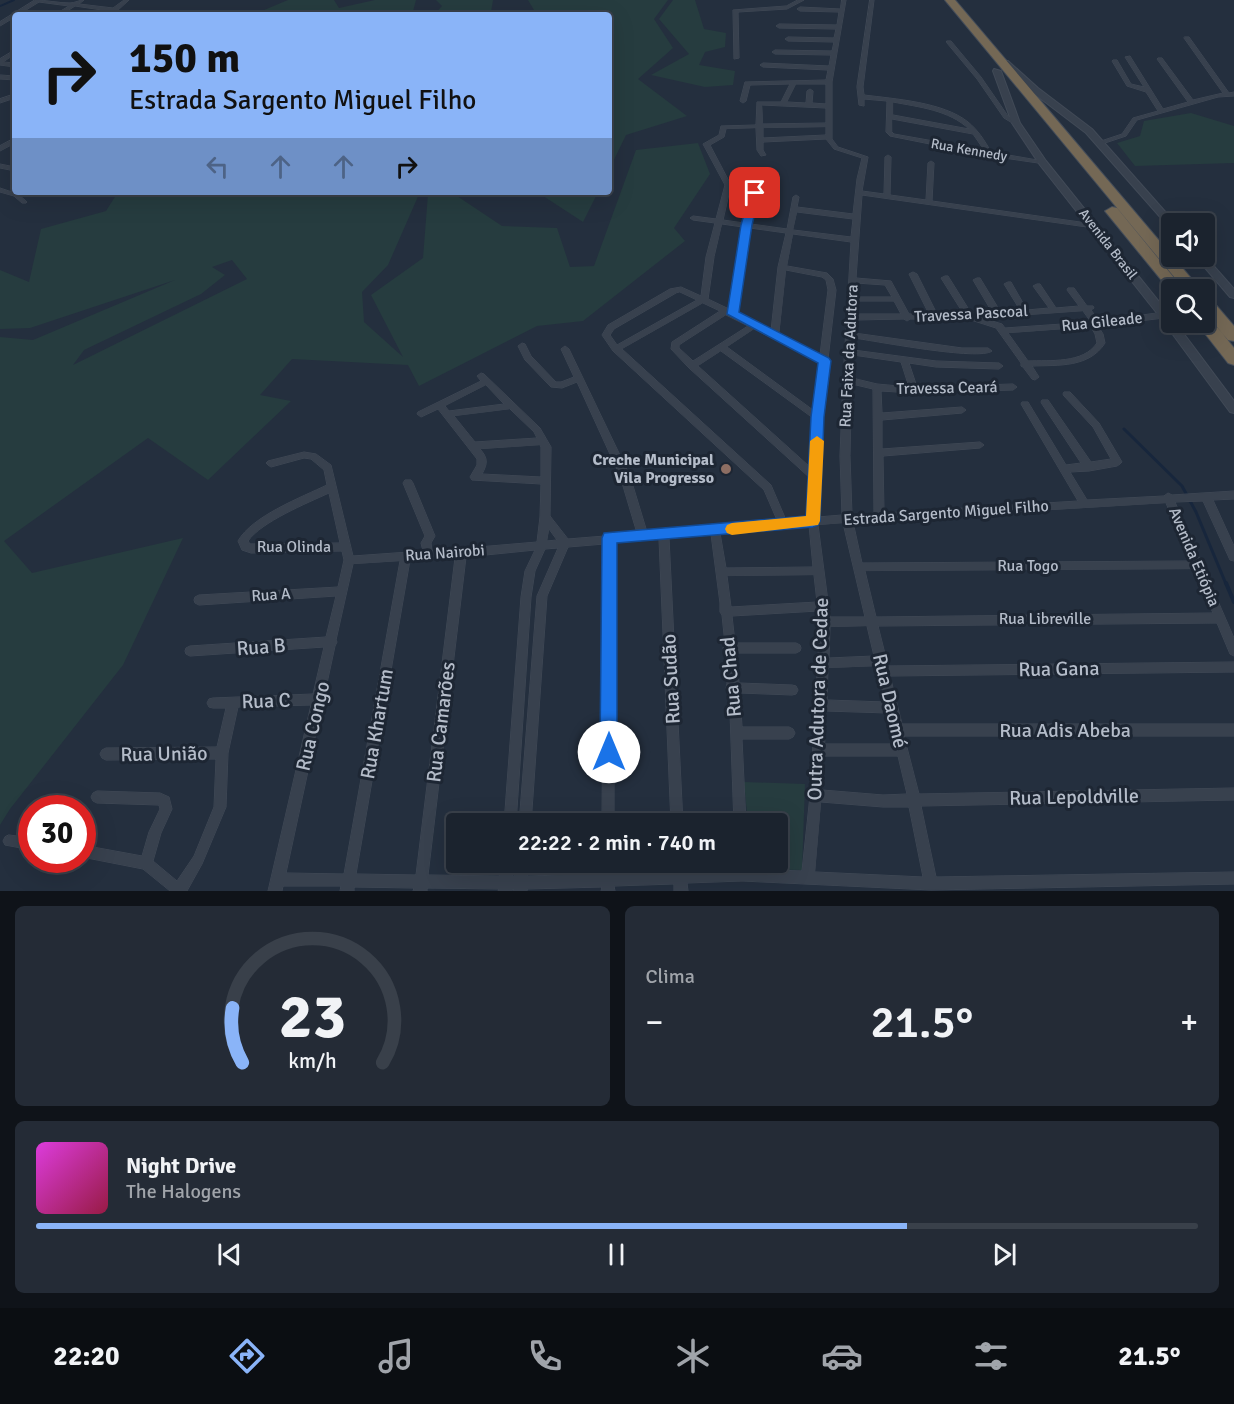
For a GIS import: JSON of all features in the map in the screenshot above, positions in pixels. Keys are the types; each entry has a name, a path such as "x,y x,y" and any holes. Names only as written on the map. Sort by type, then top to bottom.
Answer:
{"highway":[{"name":"Avenida Brasil","path":"936,0 1168,279"},
{"path":"950,0 1185,279"},
{"path":"1215,314 1234,336"},
{"path":"1213,333 1234,359"}],"street":[{"path":"16,12 37,0 115,10"},
{"path":"63,12 82,0"},
{"path":"111,12 127,0"},
{"path":"736,58 735,12 787,7 802,0"},
{"path":"759,140 829,137 830,82 835,40 844,0"},
{"path":"862,105 863,97 860,87 872,0"},
{"path":"800,9 842,11"},
{"path":"0,13 9,16"},
{"path":"0,24 12,14"},
{"path":"779,26 839,27"},
{"path":"1100,143 1124,135 1135,118 1231,94 1187,38"},
{"path":"788,39 835,40"},
{"path":"949,42 979,78 1006,117 1016,123"},
{"path":"775,52 834,53"},
{"path":"998,56 1035,90 1075,119 1100,143 1161,213"},
{"path":"1128,57 1161,111"},
{"path":"1160,59 1192,103"},
{"path":"1115,61 1129,86 1150,91"},
{"path":"763,65 832,68"},
{"name":"Avenida Brasil","path":"997,71 1016,123 1043,163 1161,311"},
{"path":"743,101 747,83 830,82"},
{"path":"763,155 759,140 759,103 770,83"},
{"path":"783,104 794,83"},
{"path":"808,105 810,91"},
{"path":"764,96 783,104 830,106"},
{"path":"863,97 919,105 951,115 967,124 990,154"},
{"path":"887,100 891,117 974,132"},
{"name":"Rua Kennedy","path":"891,117 889,132 896,136 1043,163"},
{"path":"616,349 704,299 728,185 706,144 722,136 723,127 829,125"},
{"name":"Rua Faixa da Adutora","path":"829,137 836,148 865,157 860,179 854,240 847,380 845,456 847,519"},
{"path":"887,197 888,157"},
{"path":"929,203 931,163"},
{"path":"755,193 729,312 682,339 674,347 816,478"},
{"path":"859,193 1094,226"},
{"path":"16,195 24,202"},
{"path":"775,336 782,267 796,197"},
{"path":"793,209 857,217"},
{"path":"693,218 854,240"},
{"name":"Rua Faixa da Adutora","path":"782,267 819,273 829,279 832,290 817,417 813,521"},
{"path":"1210,267 1234,295"},
{"path":"913,274 935,317"},
{"path":"945,278 969,316 992,322 1003,331 1035,378"},
{"path":"853,280 875,280 888,283 907,318"},
{"path":"977,280 996,313"},
{"path":"1008,284 1024,311"},
{"path":"1037,286 1054,310"},
{"path":"783,524 768,488 616,349 606,337 610,327 681,289 825,361"},
{"path":"1024,364 1078,360 1100,347 1099,334 1088,308 1071,290"},
{"path":"852,299 897,299"},
{"name":"Travessa Pascoal","path":"830,316 851,319 907,318 1088,308"},
{"name":"Rua Gileade","path":"1003,331 1095,324 1161,315"},
{"path":"692,366 754,326"},
{"name":"Avenida Brasil","path":"1177,333 1234,409"},
{"path":"850,335 962,351 988,351"},
{"path":"522,346 528,358 554,385 562,385 579,378"},
{"path":"721,347 817,417"},
{"path":"565,349 625,476 643,536"},
{"path":"849,352 955,366 999,366"},
{"path":"904,360 914,390"},
{"path":"421,414 483,379 537,430 544,441 545,517 542,545 530,571 526,597 511,813"},
{"name":"Travessa Ceará","path":"847,380 877,387 914,390 1013,387"},
{"path":"877,387 879,517"},
{"path":"1064,469 1114,464 1117,459 1096,425 1067,394"},
{"path":"1045,402 1089,467"},
{"path":"1025,404 1084,503"},
{"path":"440,405 483,462 475,477 546,481"},
{"path":"448,414 512,406"},
{"path":"878,417 962,411"},
{"path":"472,446 544,441"},
{"path":"878,453 980,446"},
{"path":"271,463 291,457 313,456 328,468 349,560"},
{"path":"408,483 430,536 426,543 428,554"},
{"name":"Rua Olinda","path":"332,487 263,523 246,534 243,541 251,549 345,547"},
{"path":"1234,495 1206,496 1234,557"},
{"name":"Estrada Sargento Miguel Filho","path":"542,545 813,521 1206,496"},
{"name":"Avenida Etiópia","path":"1168,497 1234,651"},
{"path":"526,813 542,596 565,543 545,517"},
{"name":"Rua Daomé","path":"847,519 914,800 931,884"},
{"name":"Outra Adutora de Cedae","path":"808,878 816,796 825,622 813,521"},
{"name":"Rua Chad","path":"715,531 722,572 736,733 740,813"},
{"name":"Rua Sudão","path":"664,534 677,813"},
{"path":"608,813 609,538"},
{"name":"Rua Nairobi","path":"349,560 542,545"},
{"name":"Rua Camarões","path":"421,887 461,553"},
{"name":"Rua Khartum","path":"348,885 406,557"},
{"name":"Rua Congo","path":"276,885 349,560"},
{"name":"Rua Togo","path":"859,567 1198,564"},
{"path":"722,572 820,571"},
{"name":"Rua A","path":"199,600 342,591"},
{"path":"725,612 824,606"},
{"name":"Rua Libreville","path":"825,622 1220,618"},
{"name":"Rua B","path":"190,651 332,642"},
{"path":"728,648 796,648"},
{"name":"Rua Gana","path":"823,663 882,666 1234,668"},
{"path":"732,688 792,690"},
{"name":"Rua C","path":"213,703 319,699"},
{"path":"96,854 146,863 180,890 198,860 220,807 222,753 233,702"},
{"path":"820,705 891,708"},
{"name":"Rua Adis Abeba","path":"896,730 1234,730"},
{"path":"736,733 789,733"},
{"path":"818,750 901,750"},
{"name":"Rua União","path":"106,754 222,753"},
{"name":"Rua Lepoldville","path":"816,796 883,801 1234,794"},
{"path":"97,797 165,801 166,809 155,832 146,863"},
{"path":"9,841 18,842"},
{"path":"680,873 681,891"},
{"path":"276,885 421,887 608,885 711,873"},
{"path":"771,873 808,878 838,886 1234,878"}],"green space":[{"path":"288,0 334,0 339,8 375,0 416,0 413,12 259,12"},
{"path":"436,0 493,0 491,12 437,12 442,6"},
{"path":"528,0 668,0 654,19 673,48 638,79 687,116 626,135 612,164 612,12 535,12"},
{"path":"673,0 695,0 704,29 726,33 725,47 705,52 699,65 735,71 733,85 705,87 651,75 689,54 659,19"},
{"path":"1191,113 1234,126 1234,163 1135,166 1117,143 1140,136 1144,121"},
{"path":"698,143 710,174 674,228 685,241 583,321 537,326 419,386 408,365 292,359 260,395 291,401 208,480 148,438 4,541 32,573 183,538 123,665 21,795 18,795 18,799 0,825 0,337 33,340 175,280 30,328 0,329 0,270 29,282 41,229 106,211 116,195 419,195 388,265 362,292 364,322 403,357 371,295 423,258 428,195 456,195 502,226 557,228 570,267 594,266 636,150","holes":["232,260 247,279 73,365 84,350 201,294 225,275 212,267"]},
{"path":"542,195 596,195 583,222"},
{"path":"744,782 805,784 802,870 788,870 788,813 747,813"}],"waterway":[{"path":"0,6 14,0"},
{"path":"1124,429 1182,486 1196,512 1226,584"},
{"path":"1226,583 1234,602"}],"slow traffic":[{"path":"732,529 813,521 817,441"}],"place":[{"name":"Creche Municipal Vila Progresso","path":"726,469"}],"route":[{"path":"609,752 609,538 715,531 813,521 817,417 825,361 732,314 747,225 755,193"}]}
